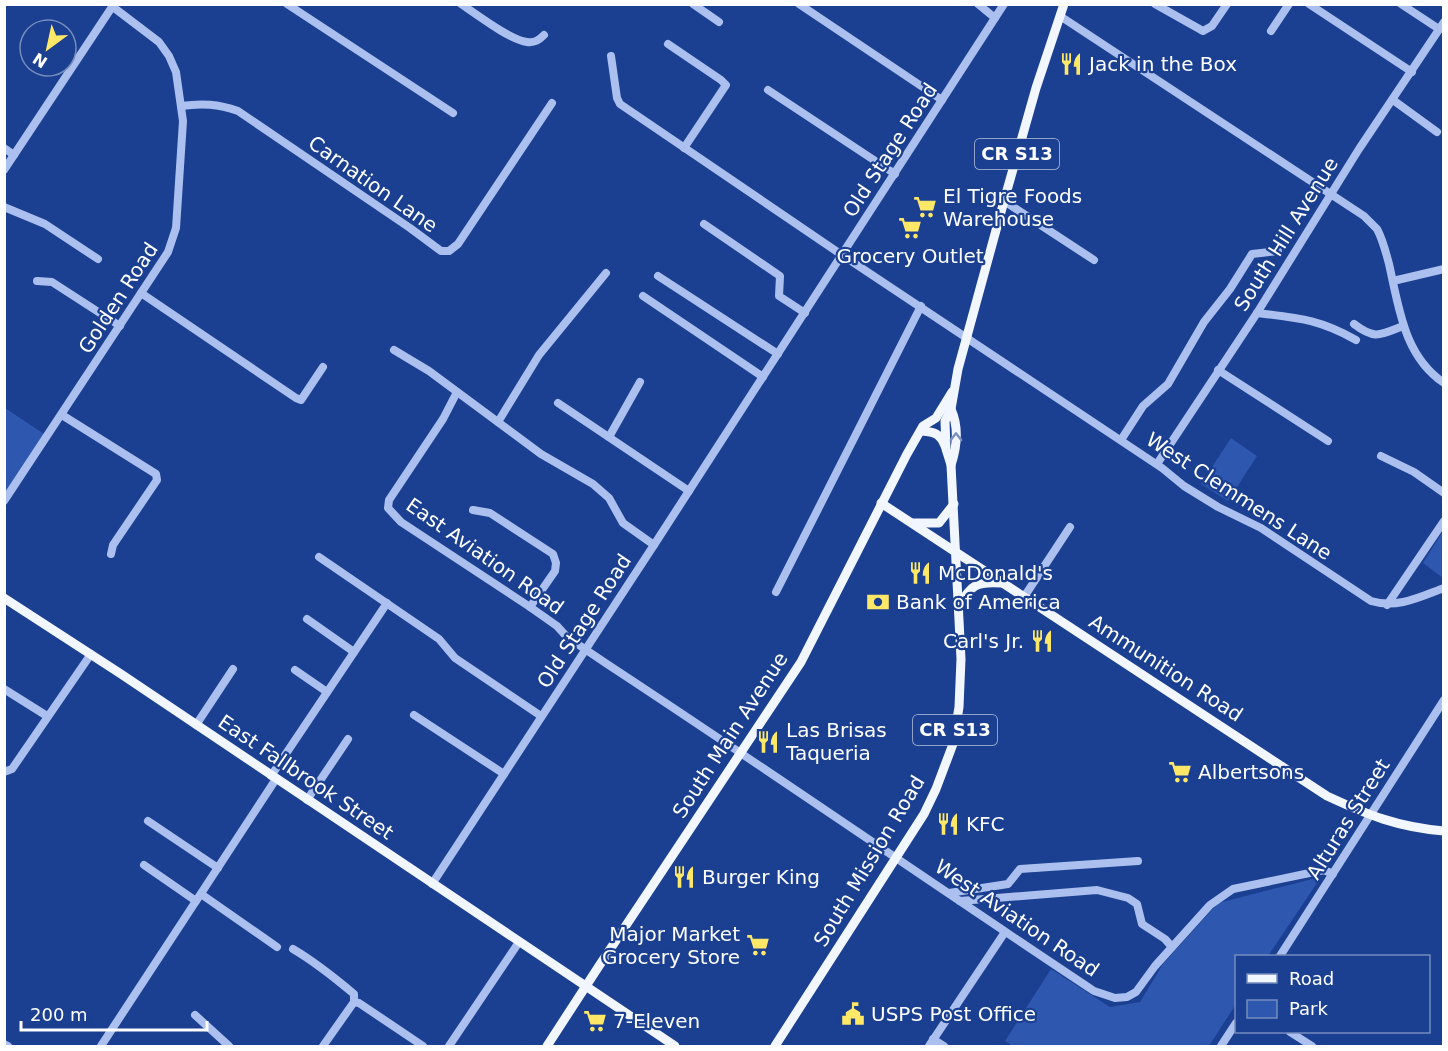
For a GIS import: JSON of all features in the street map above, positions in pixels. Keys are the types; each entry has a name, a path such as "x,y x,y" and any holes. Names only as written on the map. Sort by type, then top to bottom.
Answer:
{"main road":[{"name":"South Mission Road","path":"775,1047 928,806 953,744 960,685 954,503 951,465 946,449 945,421 951,409 954,387 967,337 1036,88 1064,4"},
{"name":"South Main Avenue","path":"548,1047 801,662 907,454 923,426 936,418 954,387"},
{"name":"South Mission Road","path":"951,409 956,420 956,450 951,465"},
{"path":"922,431 933,431 946,449"},
{"name":"Ammunition Road","path":"881,503 1327,796 1368,815 1398,825 1443,831"},
{"path":"912,523 934,525 939,523 954,503"},
{"path":"957,608 975,585 991,582 1004,584"},
{"name":"East Fallbrook Street","path":"4,598 196,724 675,1047"}],"street":[{"path":"287,4 453,113"},
{"path":"461,4 494,26 525,42 535,42 544,35"},
{"path":"693,4 719,22"},
{"path":"799,4 942,100"},
{"path":"978,4 995,18"},
{"name":"Old Stage Road","path":"432,884 1004,4"},
{"path":"1155,4 1203,31 1207,31 1212,26 1227,4"},
{"path":"1271,31 1289,4"},
{"path":"1309,4 1412,72"},
{"path":"1401,4 1441,26"},
{"path":"4,170 113,6"},
{"name":"Golden Road","path":"4,501 168,252 176,228 183,121 176,72 169,57 151,34 113,6"},
{"path":"1060,16 1364,216 1377,229 1383,244 1403,326 1419,360 1430,374 1443,383"},
{"name":"South Hill Avenue","path":"1157,464 1441,26"},
{"path":"668,44 726,85 684,148"},
{"name":"West Clemmens Lane","path":"611,56 617,98 620,104 842,255 1157,464 1184,486 1218,507 1261,528 1371,601 1387,605"},
{"path":"768,90 895,174"},
{"path":"1393,100 1437,132"},
{"name":"Carnation Lane","path":"181,106 200,103 218,104 238,111 441,251 449,251 458,244 552,103"},
{"path":"4,148 14,155"},
{"path":"1004,201 1094,260"},
{"path":"4,207 45,224 98,259"},
{"path":"704,224 780,276 778,296 805,313"},
{"path":"1121,440 1143,406 1168,384 1204,322 1230,289 1252,254 1278,251"},
{"path":"1393,281 1443,268"},
{"path":"498,422 539,355 606,273"},
{"path":"658,276 778,354"},
{"path":"37,281 52,282 120,326"},
{"path":"141,293 296,398 302,400 323,367"},
{"path":"643,296 763,377"},
{"path":"776,592 921,306"},
{"path":"1257,313 1309,319 1334,327 1356,340"},
{"path":"1354,324 1367,334 1381,335 1403,326"},
{"path":"394,350 429,371 541,454 593,484 609,498 623,523 654,545"},
{"path":"1218,370 1328,441"},
{"path":"609,437 640,382"},
{"name":"East Aviation Road","path":"457,392 443,419 389,500 388,508 401,522 530,607 557,626 567,637 741,753"},
{"path":"558,403 689,491"},
{"path":"62,415 156,474 157,480 113,545 111,554"},
{"path":"1382,456 1414,472 1443,493"},
{"path":"473,510 490,513 553,554 556,563 555,571 530,607"},
{"path":"1387,605 1443,521"},
{"path":"1024,597 1070,527"},
{"path":"319,557 439,639 454,658 541,716"},
{"path":"1387,605 1403,603 1443,588"},
{"path":"101,1047 218,868 327,692 387,603"},
{"path":"307,619 354,652"},
{"path":"4,772 12,769 46,716 91,654"},
{"path":"196,724 232,669"},
{"path":"295,670 327,692"},
{"path":"4,689 46,716"},
{"name":"Alturas Street","path":"1281,955 1443,699"},
{"path":"414,715 504,774"},
{"path":"307,800 348,739"},
{"name":"West Aviation Road","path":"741,753 1095,991 1115,998 1127,997 1136,992 1210,905 1233,889 1324,870 1333,874"},
{"path":"148,821 218,868"},
{"path":"948,892 1008,884 1020,869 1138,861"},
{"path":"144,865 277,947"},
{"path":"960,901 1097,890 1128,898 1137,904 1142,924 1165,939 1172,947"},
{"path":"944,1047 931,1043 1005,932"},
{"path":"449,1047 519,942"},
{"path":"293,949 318,964 354,994 354,1002 323,1047"},
{"path":"354,1002 359,1003 423,1047"},
{"path":"195,1015 229,1047"},
{"path":"1221,1047 1235,1025"},
{"path":"1291,1033 1312,1047"}],"green space":[{"path":"5,408 47,436 5,501"},
{"path":"1231,438 1257,456 1228,501 1201,484"},
{"path":"1443,531 1443,578 1423,563"},
{"path":"1321,877 1269,955 1235,955 1235,1006 1209,1046 1013,1046 1005,1041 1051,969 1110,1007 1140,1002 1163,964 1218,903"}],"place":[{"name":"Jack in the Box","path":"1071,64"},
{"name":"El Tigre Foods Warehouse","path":"925,207"},
{"name":"Grocery Outlet","path":"910,228"},
{"name":"McDonald's","path":"920,573"},
{"name":"Bank of America","path":"878,602"},
{"name":"Carl's Jr.","path":"1042,641"},
{"name":"Las Brisas Taqueria","path":"768,742"},
{"name":"Albertsons","path":"1180,772"},
{"name":"KFC","path":"948,824"},
{"name":"Burger King","path":"684,877"},
{"name":"Major Market Grocery Store","path":"758,945"},
{"name":"USPS Post Office","path":"853,1014"},
{"name":"7-Eleven","path":"595,1021"}]}
